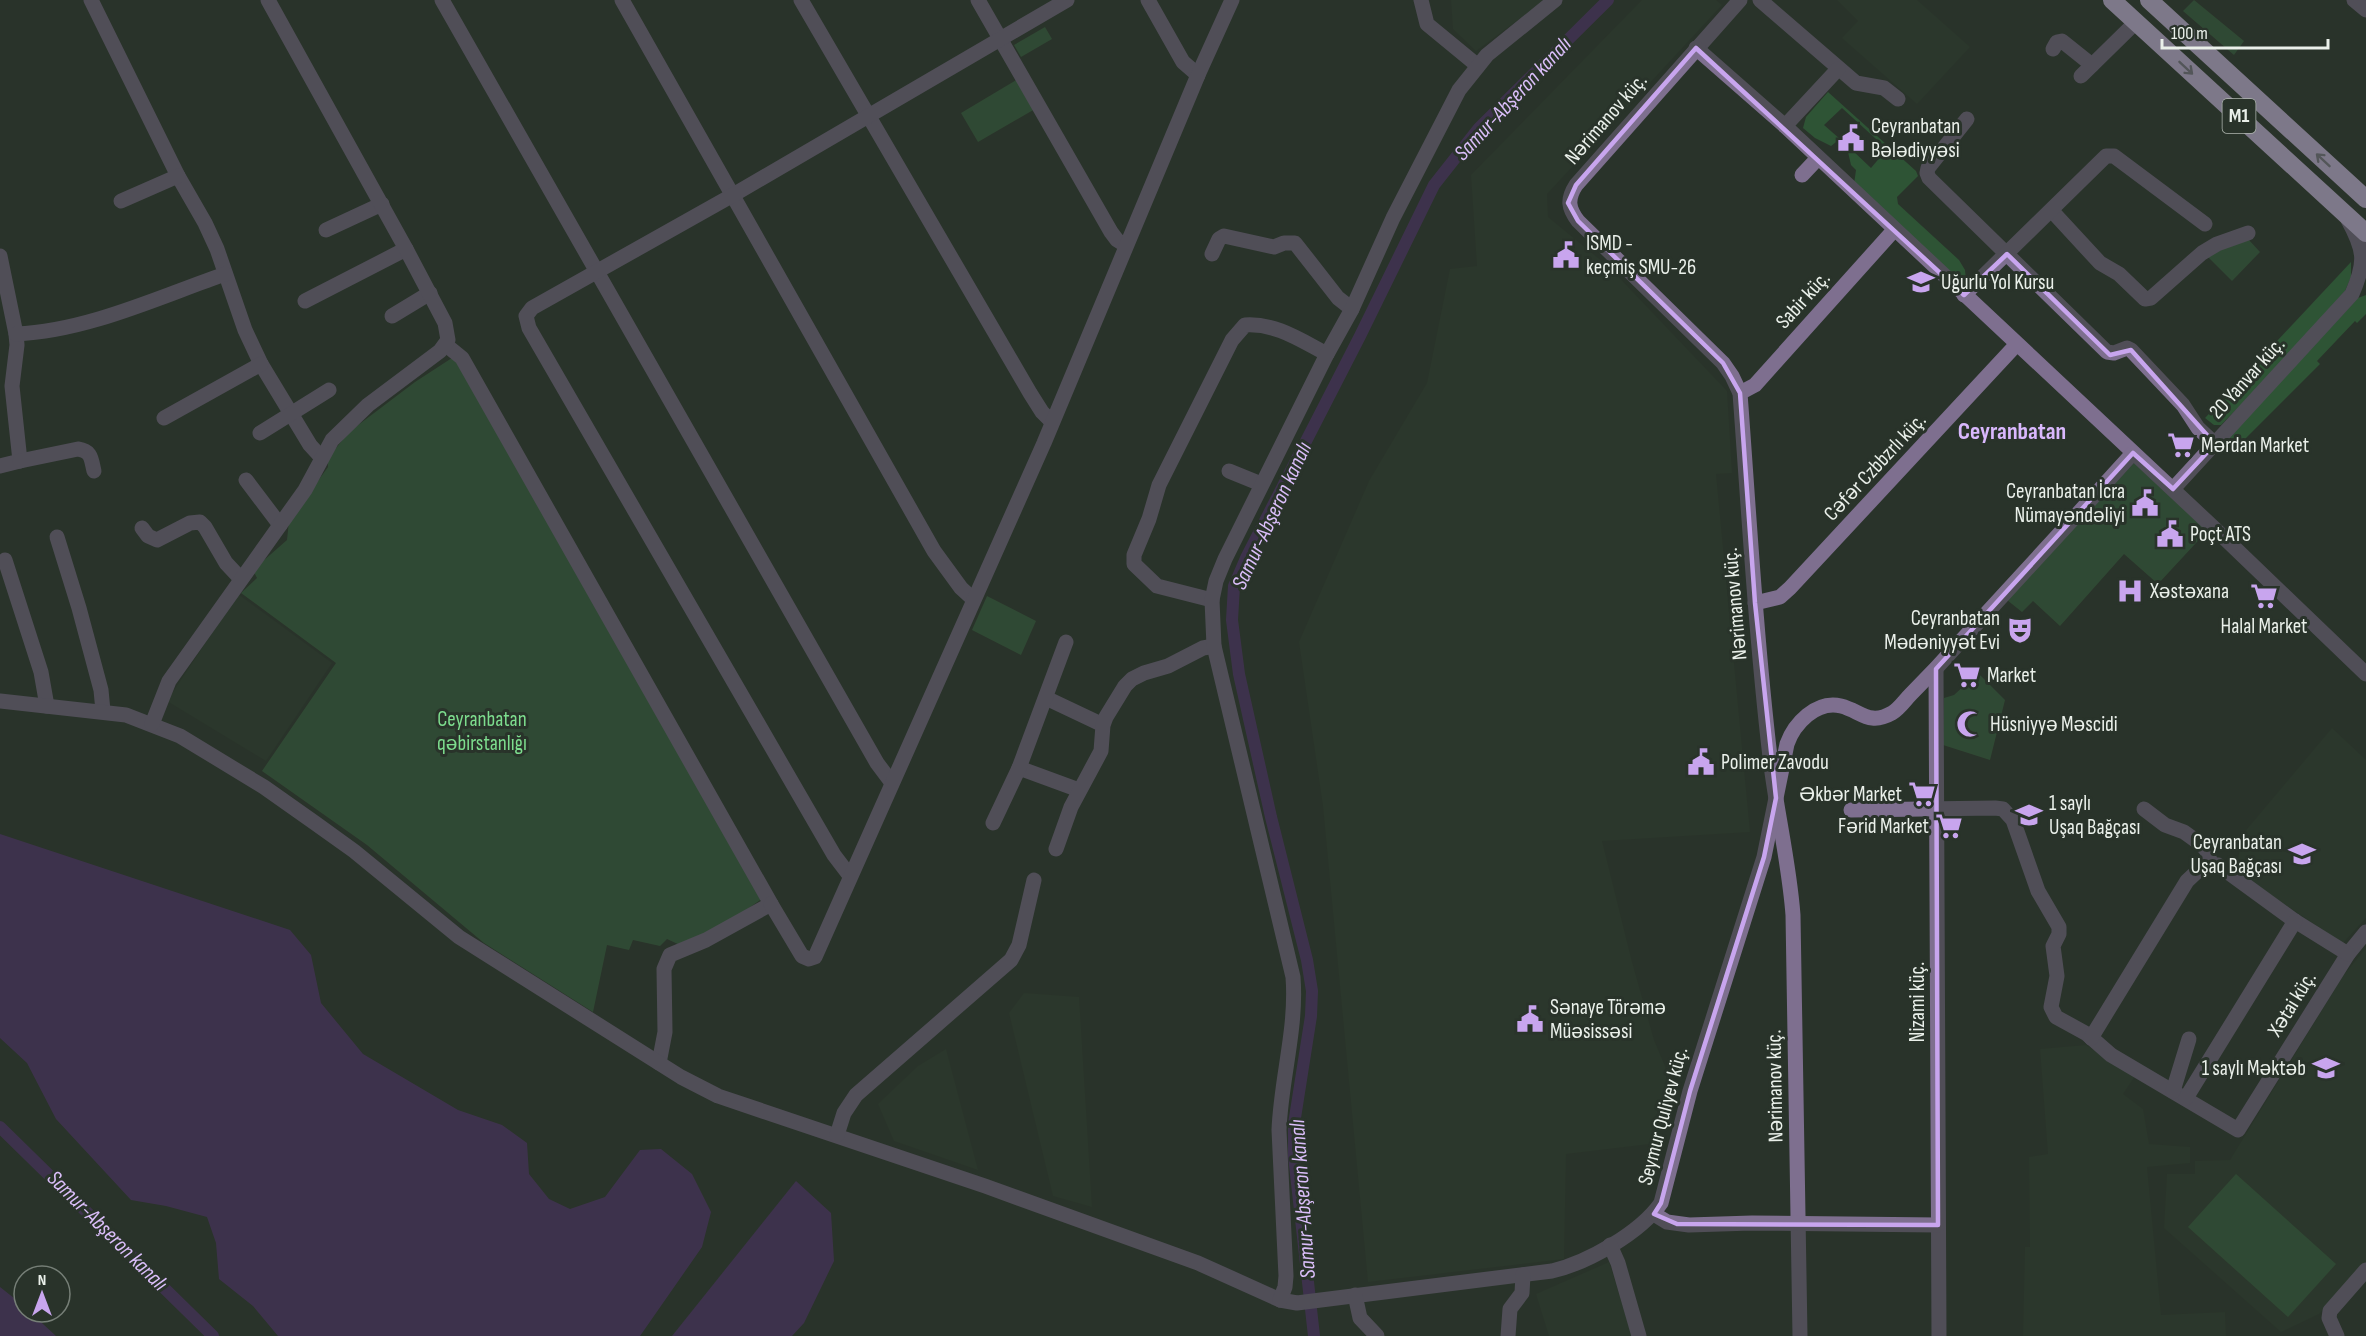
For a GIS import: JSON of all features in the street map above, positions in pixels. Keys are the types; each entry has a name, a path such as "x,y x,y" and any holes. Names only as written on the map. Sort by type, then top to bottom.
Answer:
{"highway":[{"name":"M1","path":"2112,0 2366,233"},
{"name":"M1","path":"2149,0 2366,199"}],"street":[{"path":"91,0 178,176 206,224 245,330 261,364 310,445 321,457"},
{"path":"152,724 170,681 305,490 332,440 349,422 446,345 448,332 445,323 382,204 268,0"},
{"path":"442,0 877,763 892,783"},
{"path":"622,0 934,551 961,588 974,599"},
{"path":"801,0 867,117 1030,393 1051,422"},
{"path":"978,0 1111,232 1125,245"},
{"path":"850,876 834,855 529,328 526,316 532,308 733,195 1067,0"},
{"path":"1148,0 1184,62 1198,75"},
{"path":"446,345 462,358 802,956 809,959 815,957 974,599 1232,0"},
{"path":"1421,0 1426,24 1478,66"},
{"path":"1280,1300 1286,1276 1279,1130 1293,1024 1295,999 1293,977 1214,646 1212,600 1225,559 1261,484 1352,309 1393,218 1459,90 1487,55 1555,0"},
{"path":"1760,0 1856,83 1884,88 1898,99"},
{"path":"2354,0 2366,10"},
{"name":"Nərimanov küç.","path":"1737,1 1576,185 1568,203 1578,221 1723,363 1740,393 1755,603 1770,757 1788,862 1793,915 1800,1336"},
{"path":"2081,76 2136,22"},
{"path":"2053,49 2057,42 2062,41 2092,65"},
{"path":"1696,48 1785,126 2016,345 2173,489 2366,674"},
{"path":"1785,126 1838,69"},
{"path":"1967,119 1928,168 1927,173 2107,352 2114,353 2127,348 2131,350 2183,405 2198,428 2215,444"},
{"path":"1964,295 2052,211 2102,159 2110,155 2205,224"},
{"path":"1802,175 1818,158"},
{"path":"121,201 178,176"},
{"path":"326,230 382,204"},
{"path":"2052,211 2100,263 2119,274 2145,299 2151,298 2202,253 2217,244 2248,233"},
{"path":"2344,212 2365,255 2361,276 2352,294"},
{"name":"Sabir küç.","path":"1740,393 1755,385 1894,230"},
{"path":"1212,254 1219,239 1224,236 1274,247 1284,243 1295,243 1338,298 1352,309"},
{"path":"305,301 406,249"},
{"path":"0,256 16,334 17,345 12,386 21,460"},
{"path":"16,334 55,332 87,323 225,274"},
{"path":"2352,294 2366,287"},
{"path":"392,316 430,294"},
{"name":"20 Yanvar küç.","path":"2173,489 2352,294"},
{"path":"1212,600 1157,586 1134,564 1134,555 1149,519 1159,485 1232,340 1245,325 1259,324 1276,328 1327,354"},
{"name":"Cəfər Czbbzrlı küç.","path":"1755,603 1780,597 1790,588 2016,345"},
{"path":"164,418 261,364"},
{"path":"260,433 328,390"},
{"path":"0,466 78,448 90,453 94,471"},
{"path":"1776,798 1786,744 1792,731 1802,719 1820,708 1831,705 1842,706 1867,718 1880,718 1893,712 1936,669 2133,453"},
{"path":"1229,471 1261,484"},
{"path":"246,480 280,525"},
{"path":"142,528 148,536 157,540 190,523 200,522 226,562 241,579"},
{"path":"57,537 101,690 103,711"},
{"path":"5,560 41,672 47,706"},
{"path":"993,823 1019,768 1066,642"},
{"path":"1056,849 1062,828 1079,790 1101,751 1103,725 1125,686 1132,679 1168,666 1203,648 1214,646"},
{"name":"Nizami küç.","path":"1936,669 1939,1336"},
{"path":"1046,698 1103,725"},
{"name":"Seymur Quliyev küç.","path":"0,701 126,715 180,736 264,787 354,851 459,937 659,1063 718,1096 837,1135 1170,1253 1280,1300 1297,1303 1570,1267 1590,1258 1654,1214 1661,1203 1690,1091 1764,857 1776,798"},
{"path":"1019,768 1079,790"},
{"path":"1851,810 1995,808 2008,813 2013,820 2038,891 2059,927 2052,953 2057,970 2052,1012 2091,1038 2111,1055 2180,1095"},
{"path":"2144,809 2165,825 2184,832 2202,845 2207,851 2211,864"},
{"path":"2091,1038 2187,881 2198,869 2211,864 2218,865 2295,921 2348,954"},
{"path":"837,1135 844,1113 856,1095 1011,960 1019,945 1034,880"},
{"path":"659,1063 665,1032 664,969 670,955 706,940 771,904"},
{"path":"2180,1095 2295,921"},
{"name":"Xətai küç.","path":"2180,1095 2238,1130 2348,954 2366,932"},
{"path":"2180,1095 2189,1039"},
{"path":"1654,1214 1667,1222 1689,1225 1938,1225"},
{"path":"1610,1245 1618,1263 1639,1336"},
{"path":"2337,1336 2329,1318 2330,1311 2366,1270"},
{"path":"1508,1336 1510,1310 1522,1293 1523,1275"},
{"path":"1355,1295 1360,1318 1377,1336"}],"highlighted area":[{"path":"1696,48 1964,295 2007,254 2110,355 2131,350 2215,444 2173,489 2133,453 1936,669 1938,1225 1677,1224 1654,1214 1661,1203 1690,1091 1764,857 1776,798 1755,603 1740,393 1723,363 1578,221 1568,203 1576,185"}],"shaded area":[{"path":"1451,0 1545,0 1476,51 1453,29"},
{"path":"1642,0 1716,0 1722,5 1547,194 1548,217 1609,267 1727,391 1732,473 1716,474 1750,832 1602,841 1654,1040 1667,1071 1658,1143 1566,1154 1564,1259 1368,1282 1323,806 1299,642 1369,481 1427,383 1450,269 1477,266 1471,175"},
{"path":"1837,0 1917,0 1970,47 1917,104 1842,38 1858,21"},
{"path":"238,594 332,663 266,761 167,701"},
{"name":"Ceyranbatan Uşaq Bağçası","path":"2332,728 2366,760 2366,918 2343,943 2236,872 2242,835"},
{"path":"0,834 290,930 311,955 321,1003 363,1054 458,1110 502,1125 527,1143 529,1174 549,1199 570,1209 605,1197 640,1150 661,1149 692,1174 711,1212 702,1247 640,1336 278,1336 253,1306 219,1279 216,1243 207,1217 131,1200 56,1119 27,1063 0,1038"},
{"name":"1 saylı Məktəb","path":"2366,948 2366,1262 2319,1314 2281,1332 2164,1228 2167,1174 2195,1174 2195,1161 2230,1160 2343,976"},
{"path":"1024,993 1079,997 1092,1207 1053,1196 1009,1013"},
{"path":"2086,1045 2135,1076 2123,1094 2143,1109 2149,1144 2190,1147 2190,1163 2147,1167 2161,1315 2225,1312 2226,1336 2023,1336 2025,1247 2030,1247 2029,1157 2048,1154 2040,1049"},
{"path":"946,1049 978,1170 894,1141 878,1104 918,1066"},
{"path":"796,1181 831,1213 834,1261 804,1323 792,1336 672,1336"},
{"path":"1609,1262 1632,1336 1549,1336 1536,1294"},
{"path":"0,1287 12,1296 12,1324 43,1324 56,1336 0,1336"}],"green space":[{"path":"2194,0 2244,41 2234,55 2183,11"},
{"path":"1045,27 1052,39 1021,57 1014,45"},
{"path":"1018,79 1035,109 978,142 961,113"},
{"path":"1828,92 1916,171 1918,176 1897,197 1898,204 1959,260 1965,270 1966,280 1960,282 1854,184 1856,170 1851,165 1848,152 1852,150 1871,168 1887,149 1842,108 1824,125 1840,139 1831,146 1815,138 1803,128 1806,117"},
{"path":"2248,239 2260,252 2232,281 2208,257 2216,250"},
{"path":"2351,262 2351,277 2345,291 2265,380 2221,425 2214,425 2205,418"},
{"path":"2366,295 2366,314 2357,323 2355,321 2317,361 2320,364 2237,447 2228,438 2358,298"},
{"name":"Ceyranbatan qəbirstanlığı","path":"455,356 763,898 732,920 682,946 667,939 660,946 633,940 629,950 607,945 593,1012 484,943 367,845 262,771 336,663 241,593 257,578 253,570 287,540 289,521 328,467 328,458 349,432 415,382"},
{"path":"2134,463 2208,530 2158,584 2124,554 2060,626 2033,601 2022,612 2007,600"},
{"path":"987,596 1036,621 1021,655 972,630"},
{"path":"1978,673 2005,700 1990,760 1943,745 1944,698 1954,695"},
{"path":"2236,1174 2336,1264 2288,1317 2188,1227"}],"waterway":[{"name":"Samur-Abşeron kanalı","path":"1314,1336 1294,1156 1294,1124 1311,1016 1312,991 1307,960 1271,817 1239,674 1232,620 1234,586 1434,185 1479,128 1608,0"},
{"name":"Samur-Abşeron kanalı","path":"0,1127 213,1336"}],"place":[{"name":"Ceyranbatan Bələdiyyəsi","path":"1851,138"},
{"name":"ISMD - keçmiş SMU-26","path":"1566,255"},
{"name":"Uğurlu Yol Kursu","path":"1921,282"},
{"name":"Mərdan Market","path":"2181,445"},
{"name":"Ceyranbatan İcra Nümayəndəliyi","path":"2145,503"},
{"name":"Poçt ATS","path":"2170,534"},
{"name":"Xəstəxana","path":"2130,591"},
{"name":"Halal Market","path":"2264,596"},
{"name":"Ceyranbatan Mədəniyyət Evi","path":"2020,630"},
{"name":"Market","path":"1967,675"},
{"name":"Hüsniyyə Məscidi","path":"1970,724"},
{"name":"Polimer Zavodu","path":"1701,762"},
{"name":"Əkbər Market","path":"1922,794"},
{"name":"1 saylı Uşaq Bağçası","path":"2029,815"},
{"name":"Fərid Market","path":"1949,826"},
{"name":"Ceyranbatan Uşaq Bağçası","path":"2302,854"},
{"name":"Sənaye Törəmə Müəsissəsi","path":"1530,1019"},
{"name":"1 saylı Məktəb","path":"2326,1068"}],"district":[{"name":"Ceyranbatan","path":"2012,431"}]}
